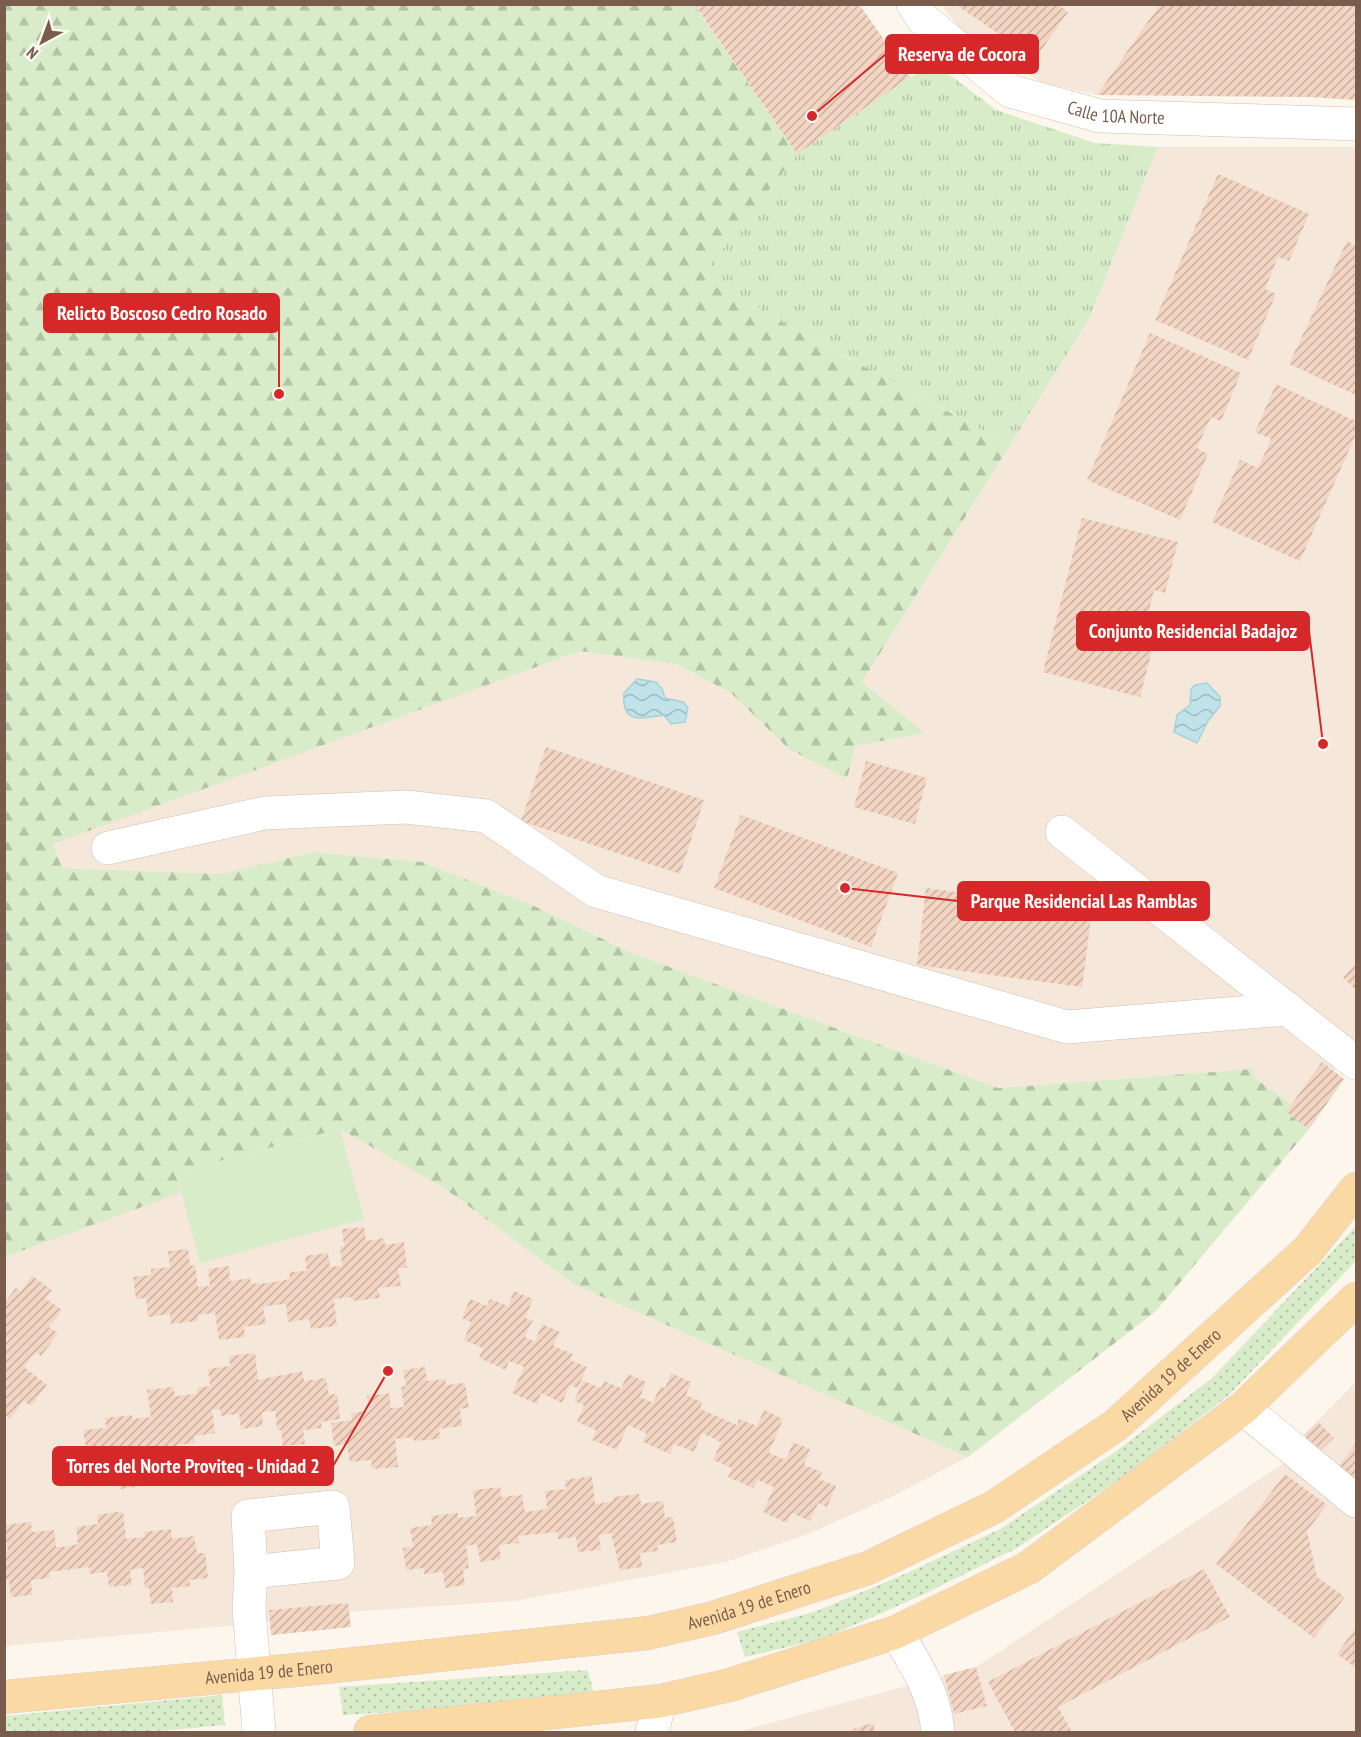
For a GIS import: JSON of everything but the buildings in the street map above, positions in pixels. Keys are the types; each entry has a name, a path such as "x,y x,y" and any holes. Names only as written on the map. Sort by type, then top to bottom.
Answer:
{"main road":[{"name":"Avenida 19 de Enero","path":"4,1698 648,1633 713,1618 868,1568 994,1507 1116,1425 1308,1250 1356,1189"},
{"path":"370,1732 660,1701 730,1685 896,1632 1028,1568 1243,1408 1356,1299"}],"street":[{"name":"Calle 10A Norte","path":"913,4 923,19 1010,91 1100,116 1356,124"},
{"path":"108,848 265,813 406,807 486,816 596,891 1067,1027 1288,1009"},
{"path":"1062,832 1356,1063"},
{"path":"1243,1408 1356,1501"},
{"path":"251,1572 249,1608 259,1732"},
{"path":"896,1632 921,1672 936,1711 938,1732"},
{"path":"652,1732 660,1701"}],"shaded area":[{"path":"941,5 1160,5 1097,95 1043,83 969,40"},
{"path":"1158,147 1356,147 1356,1040 1334,1071 1344,1079 1309,1129 1286,1112 1290,1104 1256,1079 1252,1069 998,1088 634,954 532,905 422,862 313,852 222,874 62,868 53,843 580,651 676,664 731,693 789,749 855,746 923,733 862,682 1090,317"},
{"path":"340,1129 444,1188 575,1285 968,1457 891,1497 808,1534 726,1562 515,1601 349,1612 351,1627 271,1635 269,1622 5,1646 5,1257 179,1193 176,1173"},
{"path":"1356,1381 1356,1732 737,1732 976,1667 1298,1454 1310,1442 1304,1435"}],"green space":[{"path":"5,5 694,5 797,154 704,273 792,328 1010,445 862,682 924,733 855,746 847,779 789,749 731,693 676,664 580,651 53,844 62,868 222,874 313,852 422,862 532,905 634,954 998,1088 1252,1069 1256,1079 1291,1104 1286,1112 1309,1129 1156,1311 968,1457 575,1285 444,1188 340,1129 176,1173 180,1193 5,1257"},
{"path":"937,65 996,110 1095,143 1158,147 1090,317 1010,445 792,328 703,273 797,154 910,77"},
{"path":"340,1129 364,1219 200,1263 176,1173"},
{"path":"1356,1226 1356,1261 1229,1395 1126,1475 1017,1548 922,1595 825,1638 745,1657 737,1632 814,1612 905,1574 1000,1529 1111,1455 1211,1379"},
{"path":"588,1670 594,1694 463,1708 343,1715 339,1687"},
{"path":"222,1695 225,1725 149,1732 5,1732 5,1716"}],"water":[{"path":"637,679 656,682 665,698 683,702 688,708 685,722 671,724 664,715 635,718 630,715 624,704 624,693"},
{"path":"1207,683 1220,697 1220,706 1208,721 1197,743 1174,732 1177,715 1190,705 1191,689 1195,685"}],"place":[{"name":"Reserva de Cocora","path":"812,116"},
{"name":"Relicto Boscoso Cedro Rosado","path":"279,394"},
{"name":"Conjunto Residencial Badajoz","path":"1323,744"},
{"name":"Parque Residencial Las Ramblas","path":"845,888"},
{"name":"Torres del Norte Proviteq - Unidad 2","path":"388,1371"}]}
